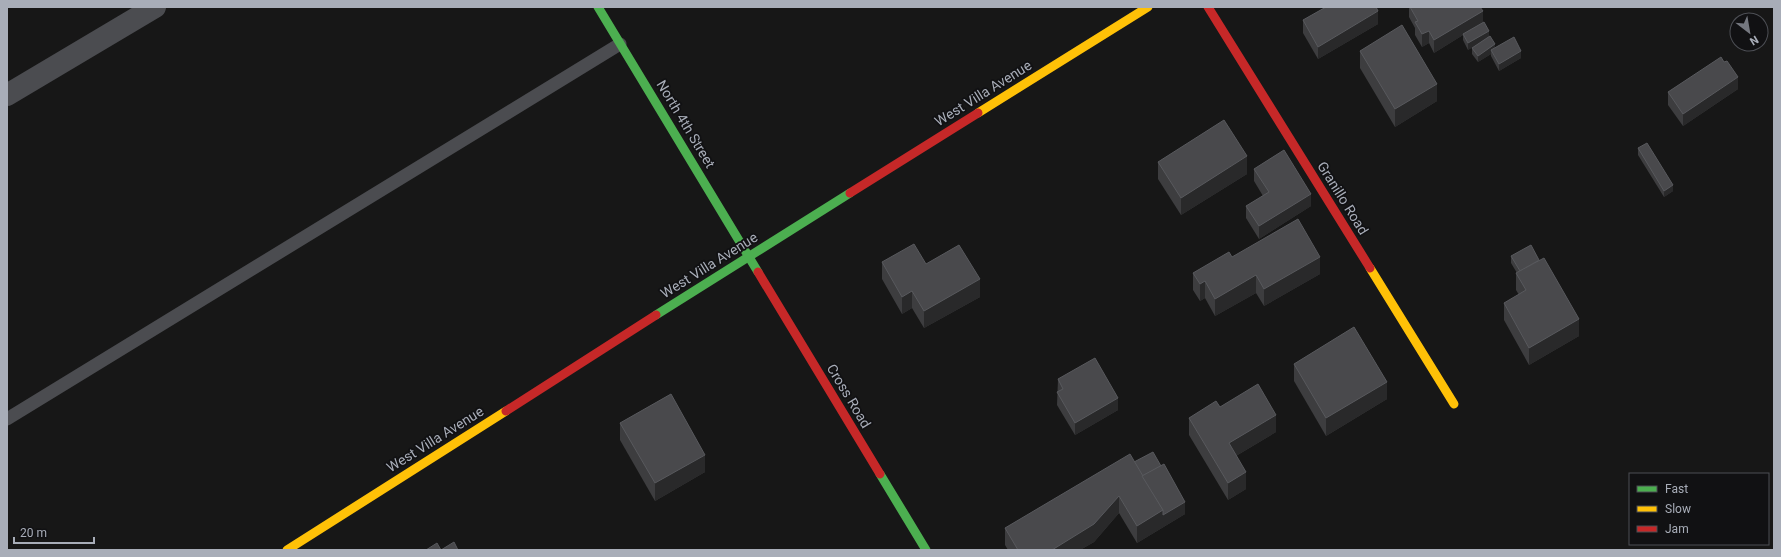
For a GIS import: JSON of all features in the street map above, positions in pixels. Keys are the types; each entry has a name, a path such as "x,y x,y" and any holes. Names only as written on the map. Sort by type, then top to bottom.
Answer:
{"street":[{"path":"7,95 155,7"},
{"name":"North 4th Street","path":"598,7 749,256"},
{"name":"West Villa Avenue","path":"287,550 749,256 1148,7"},
{"name":"Granillo Road","path":"1208,7 1454,404"},
{"name":"Cross Road","path":"749,256 926,550"}],"lane":[{"path":"7,419 620,44"}],"building":[{"path":"1326,7 1376,7 1378,11 1318,47 1303,20"},
{"path":"1410,7 1480,7 1483,11 1434,40 1429,31 1422,34 1415,22 1418,21"},
{"path":"1484,22 1489,31 1468,43 1463,34"},
{"path":"1402,25 1437,84 1395,109 1360,51"},
{"path":"1490,36 1495,44 1478,56 1472,48"},
{"path":"1514,37 1521,51 1499,64 1491,50"},
{"path":"1721,57 1724,62 1727,61 1738,77 1683,114 1668,92"},
{"path":"1224,120 1247,156 1181,198 1158,162"},
{"path":"1647,143 1673,185 1664,191 1638,148"},
{"path":"1284,150 1311,194 1259,226 1246,206 1269,192 1254,169"},
{"path":"1298,219 1320,257 1264,289 1256,275 1215,299 1205,281 1200,284 1193,273 1229,252 1232,257"},
{"path":"914,244 926,264 959,245 980,279 924,311 912,291 902,297 882,262"},
{"path":"1531,245 1539,260 1520,271 1511,256"},
{"path":"1544,258 1579,319 1529,348 1504,303 1526,290 1516,273"},
{"path":"1354,327 1387,382 1326,418 1294,364"},
{"path":"1095,358 1118,398 1075,423 1057,392 1063,389 1058,379"},
{"path":"1258,384 1276,415 1229,443 1246,472 1228,483 1189,418 1216,401 1220,407"},
{"path":"671,394 705,455 655,483 620,423"},
{"path":"1153,452 1161,466 1142,476 1134,462"},
{"path":"1130,454 1163,510 1137,526 1119,496 1094,524 1052,550 1018,550 1005,528"},
{"path":"1164,464 1185,502 1163,515 1163,510 1142,476"},
{"path":"454,542 458,550 441,550"},
{"path":"437,543 441,550 426,550"}],"traffic: fast":[{"path":"598,7 758,272"},
{"path":"656,315 850,193"},
{"path":"880,474 926,550"}],"traffic: slow":[{"path":"978,113 1148,7"},
{"path":"1370,268 1454,404"},
{"path":"287,550 506,411"}],"traffic: jam":[{"path":"1208,7 1370,268"},
{"path":"850,193 978,113"},
{"path":"758,272 880,474"},
{"path":"506,411 656,315"}]}
